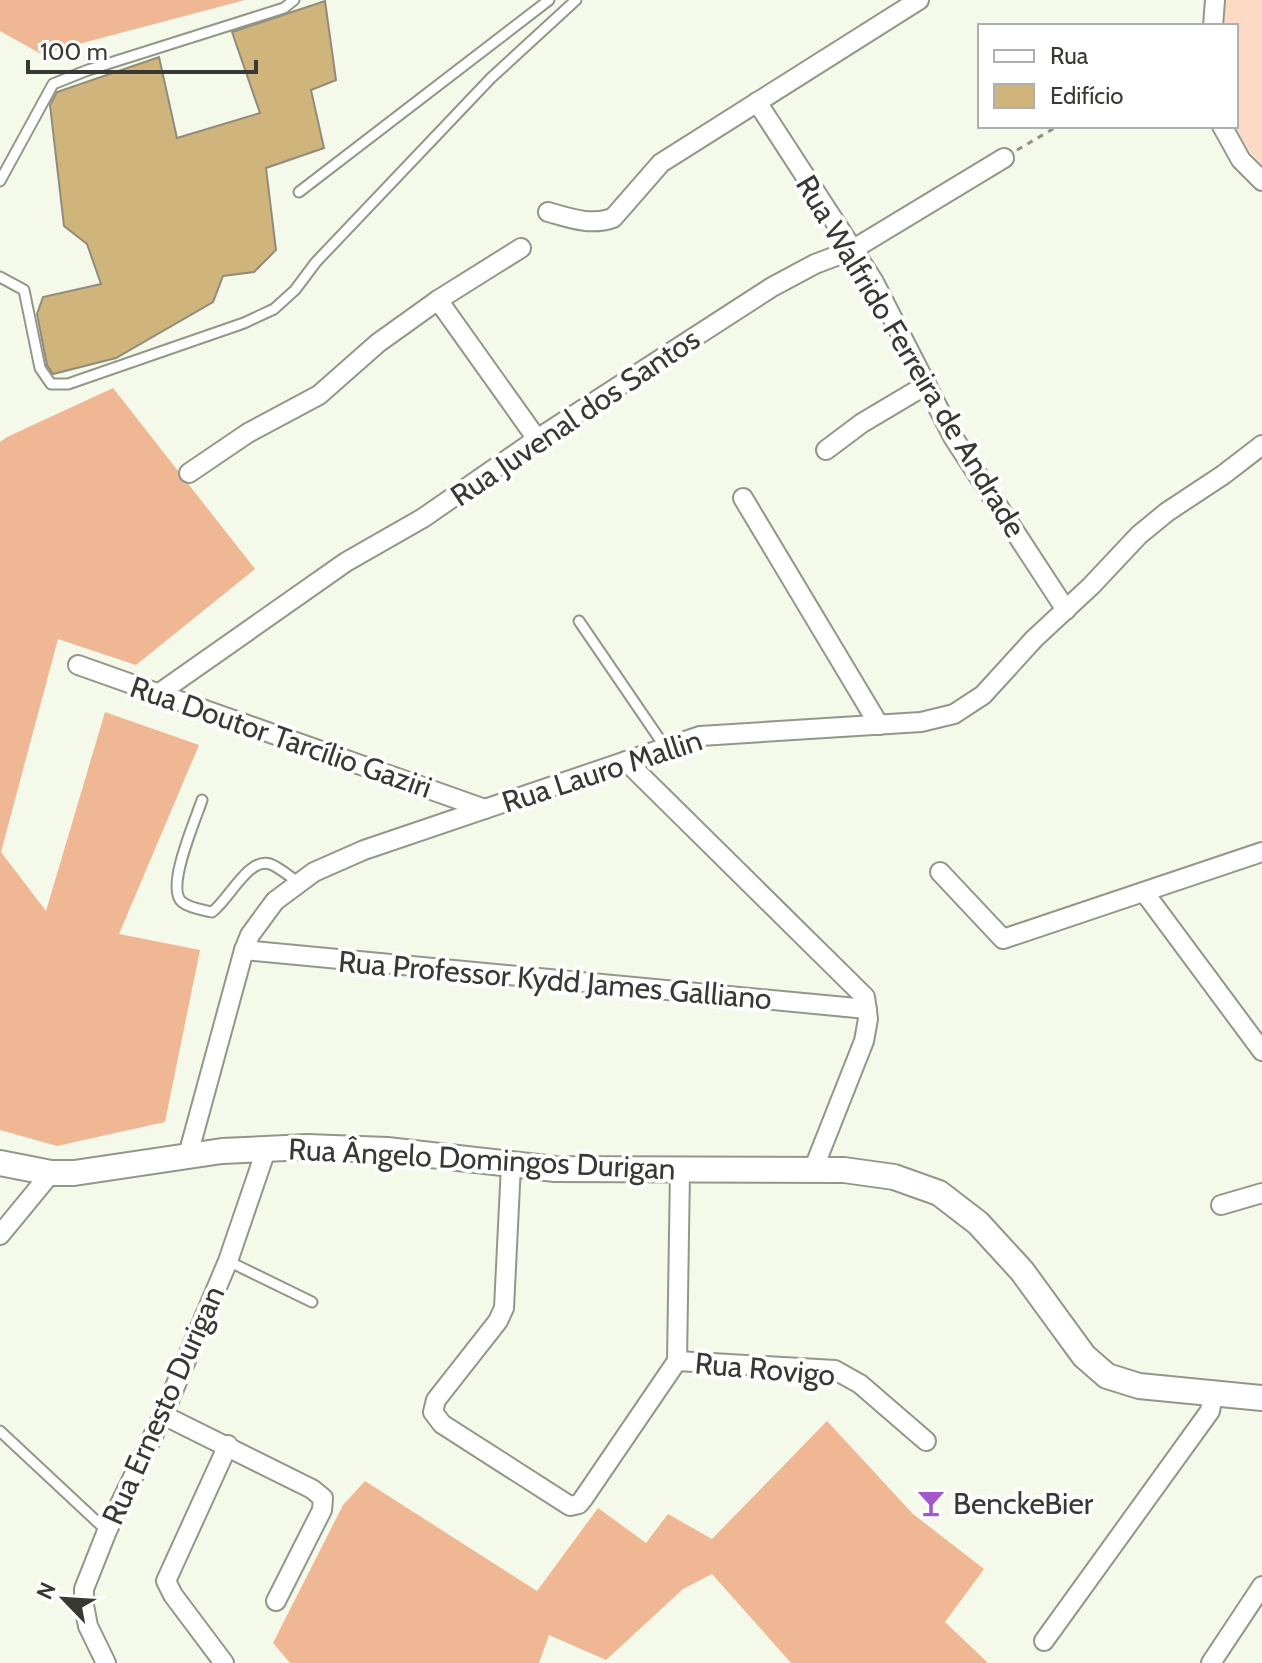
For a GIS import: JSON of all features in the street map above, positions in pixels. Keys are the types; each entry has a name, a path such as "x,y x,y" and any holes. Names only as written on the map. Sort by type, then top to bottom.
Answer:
{"street":[{"path":"548,212 587,222 613,218 655,168 919,0"},
{"path":"1213,24 1215,0"},
{"name":"Rua Walfrido Ferreira de Andrade","path":"757,102 874,282 953,437 1066,610"},
{"path":"1223,128 1241,160 1262,181"},
{"name":"Rua Juvenal dos Santos","path":"158,694 346,562 423,518 537,439 772,287 815,264 852,250 1004,158"},
{"path":"189,473 248,433 319,395 366,351 438,300 521,248"},
{"path":"438,300 537,439"},
{"path":"826,450 862,423 926,385"},
{"name":"Rua Lauro Mallin","path":"188,1155 244,950 261,917 298,882 364,850 665,747 713,735 938,720 968,706 996,682 1034,639 1152,523 1262,445"},
{"path":"743,498 879,725"},
{"name":"Rua Doutor Tarcílio Gaziri","path":"78,665 485,809"},
{"path":"626,761 865,997 864,1041 813,1170"},
{"path":"940,872 1003,939 1262,852"},
{"path":"1144,892 1262,1051"},
{"name":"Rua Professor Kydd James Galliano","path":"244,950 867,1009"},
{"name":"Rua Ângelo Domingos Durigan","path":"0,1163 51,1173 110,1169 188,1155 267,1147 387,1150 582,1171 813,1170 867,1172 894,1177 939,1193 958,1205 999,1244 1096,1368 1121,1382 1139,1386 1262,1398"},
{"name":"Rua Ernesto Durigan","path":"106,1663 88,1626 84,1589 228,1261 267,1147"},
{"path":"511,1165 504,1308 498,1321 436,1400 433,1412 442,1424 565,1504 575,1506 583,1499 677,1361 680,1171"},
{"path":"0,1235 51,1173"},
{"path":"1221,1205 1262,1193"},
{"name":"Rua Rovigo","path":"677,1361 835,1370 860,1384 926,1441"},
{"path":"1044,1641 1210,1411 1213,1394"},
{"path":"161,1419 312,1489 323,1498 322,1510 276,1601"},
{"path":"224,1663 166,1581 226,1450"},
{"path":"1211,1663 1262,1586"}],"lane":[{"path":"0,181 53,84 284,8 294,0"},
{"path":"299,192 549,0"},
{"path":"0,277 24,290 40,368 51,384 68,384 244,323 274,309 491,78 576,0"},
{"path":"579,621 665,747"},
{"path":"202,800 177,876 176,893 183,903 212,912 222,905 257,864 269,864 298,882"},
{"path":"228,1261 312,1302"},
{"path":"0,1431 107,1531"}],"path":[{"path":"1004,158 1055,128"}],"shaded area":[{"path":"0,0 245,0 41,54 0,31"},
{"path":"1223,0 1262,0 1262,165 1234,128 1238,128 1238,24 1222,24"},
{"path":"113,388 255,569 136,665 58,639 1,852 46,911 105,712 199,745 119,934 200,950 165,1122 57,1146 0,1130 0,442"},
{"path":"827,1421 913,1514 984,1569 945,1622 988,1663 791,1663 712,1574 683,1589 606,1660 549,1635 539,1663 290,1663 273,1643 343,1505 365,1481 537,1591 598,1508 646,1543 668,1514 712,1539"}],"building":[{"path":"325,1 336,80 311,90 324,148 266,168 276,250 254,272 223,276 213,302 116,358 53,374 47,365 37,314 43,297 101,284 87,244 64,226 50,105 57,92 159,57 177,138 260,113 232,32"}],"place":[{"name":"BenckeBier","path":"931,1503"}]}
